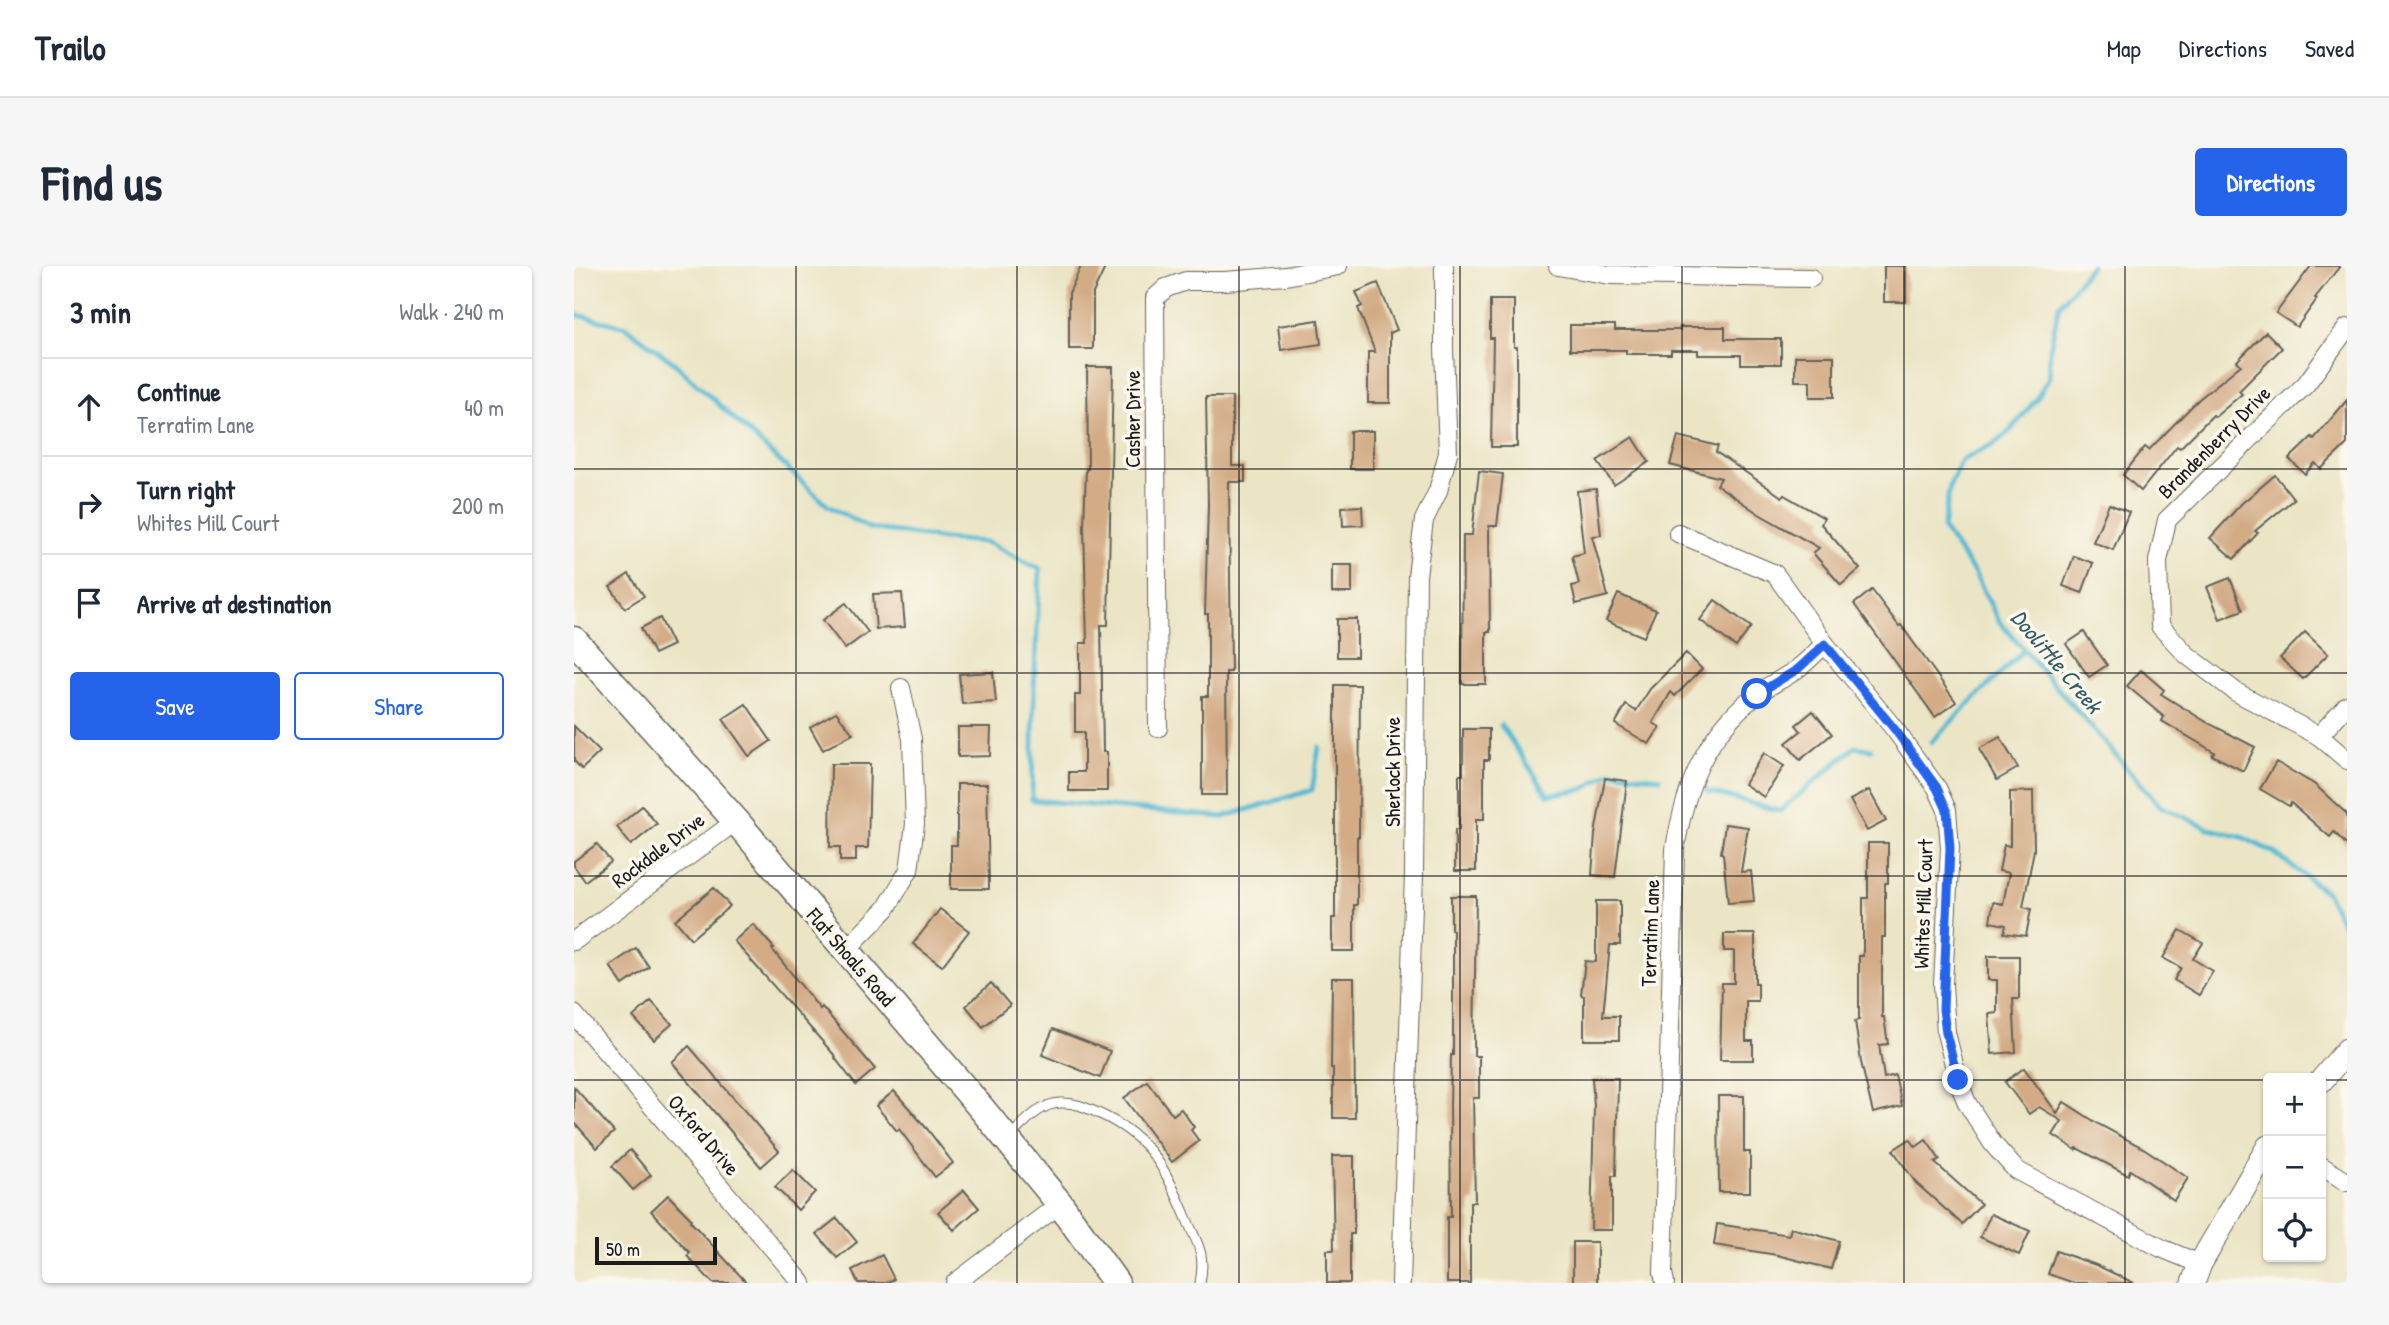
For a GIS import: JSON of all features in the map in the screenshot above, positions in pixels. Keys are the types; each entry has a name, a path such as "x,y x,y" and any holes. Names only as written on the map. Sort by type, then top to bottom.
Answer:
{"main road":[{"name":"Flat Shoals Road","path":"574,640 736,821 1060,1204 1116,1283"}],"street":[{"name":"Casher Drive","path":"1158,728 1155,298 1166,288 1186,281 1286,276 1338,266"},
{"name":"Sherlock Drive","path":"1401,1283 1414,873 1417,576 1424,520 1438,491 1448,453 1444,266"},
{"path":"1558,266 1610,275 1811,278"},
{"name":"Brandenberry Drive","path":"2347,328 2306,384 2167,520 2158,561 2160,626 2188,655 2236,692 2319,736 2347,760"},
{"name":"Whites Mill Court","path":"1678,533 1775,574 1825,644 1896,731 1937,788 1947,810 1950,848 1943,984 1946,1033 1958,1080 1979,1124 2016,1170 2161,1248 2196,1274"},
{"name":"Terratim Lane","path":"1665,1283 1663,1273 1675,849 1681,815 1697,769 1722,728 1757,694 1798,669 1825,644"},
{"path":"845,951 886,909 909,870 915,824 912,739 901,688"},
{"path":"2319,736 2347,705"},
{"name":"Rockdale Drive","path":"574,941 736,821"},
{"name":"Oxford Drive","path":"574,1014 802,1283"},
{"path":"2326,1075 2347,1050"},
{"path":"2196,1274 2263,1156"},
{"path":"2326,1169 2347,1182"},
{"path":"955,1283 1060,1204"}],"lane":[{"path":"1006,1140 1035,1113 1059,1103 1081,1105 1123,1124 1144,1143 1170,1178 1202,1252 1200,1283"}],"building":[{"path":"1081,266 1106,266 1093,293 1093,349 1069,349 1069,293"},
{"path":"1884,266 1906,266 1906,302 1884,302"},
{"path":"2311,266 2340,266 2297,327 2276,313"},
{"path":"1378,283 1397,330 1390,333 1390,403 1368,403 1368,352 1375,352 1358,308 1362,306 1356,292"},
{"path":"1490,300 1514,300 1517,447 1491,447 1493,338 1490,338"},
{"path":"1318,320 1321,344 1281,350 1278,326"},
{"path":"1570,325 1615,325 1615,330 1725,327 1725,339 1781,339 1781,364 1741,364 1741,355 1698,355 1698,350 1671,350 1671,354 1626,354 1626,350 1570,350"},
{"path":"2266,332 2282,348 2239,391 2242,394 2215,417 2213,415 2180,448 2177,446 2141,491 2123,475 2145,447 2149,450 2199,399 2241,365 2237,361"},
{"path":"1795,356 1834,356 1834,397 1810,397 1810,381 1795,381"},
{"path":"1087,367 1113,367 1108,625 1101,625 1103,752 1107,752 1107,791 1069,791 1069,772 1084,772 1084,732 1075,732 1075,695 1080,695 1080,643 1087,643 1084,526 1088,469"},
{"path":"1206,397 1232,397 1232,466 1245,466 1245,482 1229,482 1231,672 1226,672 1227,795 1202,795 1202,696 1208,696 1208,614 1205,614 1208,505"},
{"path":"2347,400 2347,444 2321,469 2315,463 2305,474 2289,459 2312,437 2314,439"},
{"path":"1350,431 1373,431 1373,469 1350,469"},
{"path":"1678,436 1718,446 1716,452 1782,497 1784,495 1824,518 1821,524 1860,569 1841,585 1813,553 1819,548 1759,514 1717,485 1721,478 1670,465"},
{"path":"1633,437 1649,462 1614,485 1597,461"},
{"path":"1479,471 1503,474 1497,526 1489,526 1490,632 1486,632 1486,684 1462,684 1463,535 1472,535"},
{"path":"2275,475 2294,499 2255,531 2258,533 2234,559 2210,538 2241,504"},
{"path":"1596,489 1601,535 1592,536 1608,596 1576,604 1572,586 1579,584 1572,556 1584,553 1577,491"},
{"path":"2109,504 2129,512 2113,550 2093,542"},
{"path":"1362,506 1363,525 1343,526 1342,507"},
{"path":"2074,556 2093,563 2082,593 2063,586"},
{"path":"1332,565 1352,565 1352,593 1332,593"},
{"path":"629,574 644,596 625,608 610,587"},
{"path":"2230,578 2243,610 2220,619 2207,587"},
{"path":"1872,590 1899,626 1901,625 1956,702 1935,717 1854,604"},
{"path":"902,593 905,627 876,629 873,594"},
{"path":"1618,594 1656,610 1644,637 1606,621"},
{"path":"1715,600 1751,627 1736,647 1700,620"},
{"path":"846,603 868,632 845,649 823,620"},
{"path":"660,618 673,645 654,654 641,628"},
{"path":"1337,619 1357,619 1357,657 1337,657"},
{"path":"2084,632 2107,665 2089,677 2066,644"},
{"path":"2305,632 2328,654 2303,679 2280,658"},
{"path":"1686,653 1702,669 1675,696 1671,692 1653,723 1660,727 1649,744 1615,724 1626,705 1636,711 1650,689"},
{"path":"2141,670 2164,690 2161,694 2208,723 2255,747 2243,771 2212,755 2214,752 2162,721 2164,717 2127,686"},
{"path":"993,672 996,702 962,704 959,674"},
{"path":"1335,685 1360,685 1359,837 1354,951 1332,951 1332,918 1335,918"},
{"path":"746,704 771,741 749,756 723,719"},
{"path":"1813,711 1832,734 1800,760 1786,743 1801,731 1796,725"},
{"path":"836,712 853,734 823,750 810,727"},
{"path":"574,726 600,752 582,769 574,761"},
{"path":"958,727 991,727 990,756 958,757"},
{"path":"1463,729 1489,729 1489,760 1484,760 1484,819 1476,819 1476,871 1455,871 1455,830 1459,830 1459,775 1463,775"},
{"path":"2000,737 2018,768 1997,780 1979,749"},
{"path":"1764,753 1784,766 1764,797 1744,784"},
{"path":"2276,762 2314,784 2347,814 2347,845 2334,832 2330,837 2291,803 2289,806 2260,789"},
{"path":"831,764 870,764 868,848 856,848 856,861 840,861 840,847 830,847"},
{"path":"1605,778 1627,781 1615,877 1592,875 1595,834"},
{"path":"957,784 987,784 989,889 951,889 951,845 957,845"},
{"path":"1869,790 1886,821 1867,831 1850,800"},
{"path":"2033,791 2034,850 2023,907 2031,909 2026,936 2004,933 2006,925 1990,922 1993,902 2003,904 2009,873 1999,871 2004,845 2010,846 2010,792"},
{"path":"642,806 657,824 631,845 617,827"},
{"path":"1725,824 1748,827 1741,872 1751,871 1754,901 1728,903 1721,853"},
{"path":"1868,843 1888,843 1885,937 1882,937 1882,1017 1888,1044 1879,1045 1884,1078 1895,1075 1902,1106 1873,1113 1855,1021 1859,1020 1863,898 1868,898"},
{"path":"597,844 611,862 585,881 574,866 574,861"},
{"path":"714,888 730,906 691,939 675,920"},
{"path":"1451,896 1476,896 1474,1056 1479,1056 1479,1098 1473,1098 1475,1202 1470,1202 1470,1283 1447,1283 1447,1217 1451,1217 1450,1106 1453,1055"},
{"path":"1596,901 1620,901 1620,945 1610,945 1603,1016 1619,1016 1619,1040 1584,1040 1584,996 1581,995 1585,961 1596,962"},
{"path":"940,909 969,931 942,966 913,944"},
{"path":"753,924 820,1009 822,1007 875,1069 856,1085 836,1057 734,941"},
{"path":"2180,930 2203,943 2193,959 2213,971 2199,995 2174,980 2181,968 2163,958"},
{"path":"1724,934 1755,934 1755,983 1758,983 1758,1001 1746,1001 1746,1041 1753,1041 1753,1060 1720,1060 1722,983 1734,983 1734,951 1724,951"},
{"path":"636,948 649,967 623,985 610,966"},
{"path":"1988,956 2019,956 2019,999 2013,999 2016,1052 1992,1054 1989,1014 1997,1013 1997,980 1988,980"},
{"path":"1332,978 1354,978 1355,1118 1333,1118"},
{"path":"991,983 1010,1005 983,1027 966,1006"},
{"path":"651,1001 672,1024 654,1040 633,1017"},
{"path":"1053,1029 1110,1051 1100,1078 1042,1055"},
{"path":"689,1046 779,1151 761,1167 672,1062"},
{"path":"2024,1068 2057,1113 2064,1102 2145,1149 2188,1178 2174,1200 2130,1170 2128,1175 2077,1148 2076,1150 2053,1135 2062,1121 2039,1107 2029,1114 2005,1082"},
{"path":"1592,1078 1618,1078 1616,1176 1612,1176 1612,1230 1591,1230 1594,1106"},
{"path":"1147,1081 1173,1115 1181,1109 1194,1127 1191,1130 1199,1141 1172,1162 1124,1098"},
{"path":"574,1087 614,1132 597,1148 574,1122"},
{"path":"894,1091 953,1163 935,1177 899,1129 897,1131 876,1106"},
{"path":"1718,1096 1744,1096 1744,1152 1750,1152 1750,1192 1719,1192"},
{"path":"1910,1139 1916,1147 1926,1140 1940,1160 1935,1163 1981,1204 1962,1224 1916,1183 1893,1150"},
{"path":"630,1150 651,1175 633,1190 612,1166"},
{"path":"1332,1156 1354,1156 1354,1234 1350,1234 1350,1283 1327,1283 1327,1250 1334,1250"},
{"path":"793,1170 815,1192 798,1210 775,1187"},
{"path":"964,1190 979,1208 954,1230 938,1212"},
{"path":"668,1195 747,1283 713,1283 687,1256 690,1253 651,1211"},
{"path":"1991,1214 2030,1231 2019,1255 1980,1237"},
{"path":"837,1218 857,1242 837,1258 817,1234"},
{"path":"1717,1224 1789,1235 1791,1228 1839,1241 1831,1269 1777,1255 1714,1245"},
{"path":"1573,1242 1597,1242 1597,1283 1573,1283"},
{"path":"2056,1251 2096,1265 2134,1283 2074,1283 2048,1274"},
{"path":"882,1255 894,1279 886,1283 858,1283 852,1270"}],"waterway":[{"name":"Doolittle Creek","path":"2091,266 2059,306 2050,349 2049,377 2037,398 2012,429 1994,444 1962,460 1950,485 1943,529 1975,574 1999,621 2160,806 2210,829 2242,837 2273,852 2326,892 2347,931"},
{"path":"574,314 626,327 674,363 828,506 869,528 986,542 1040,569 1032,800 1223,817 1312,790 1319,747"},
{"path":"1931,742 2024,650"},
{"path":"1501,725 1548,795 1584,789 1611,772 1660,778"},
{"path":"1706,791 1780,811 1855,747 1871,749"}],"route":[{"path":"1757,694 1798,669 1825,644 1860,684 1937,788 1947,810 1950,848 1943,1009 1958,1080"}]}
